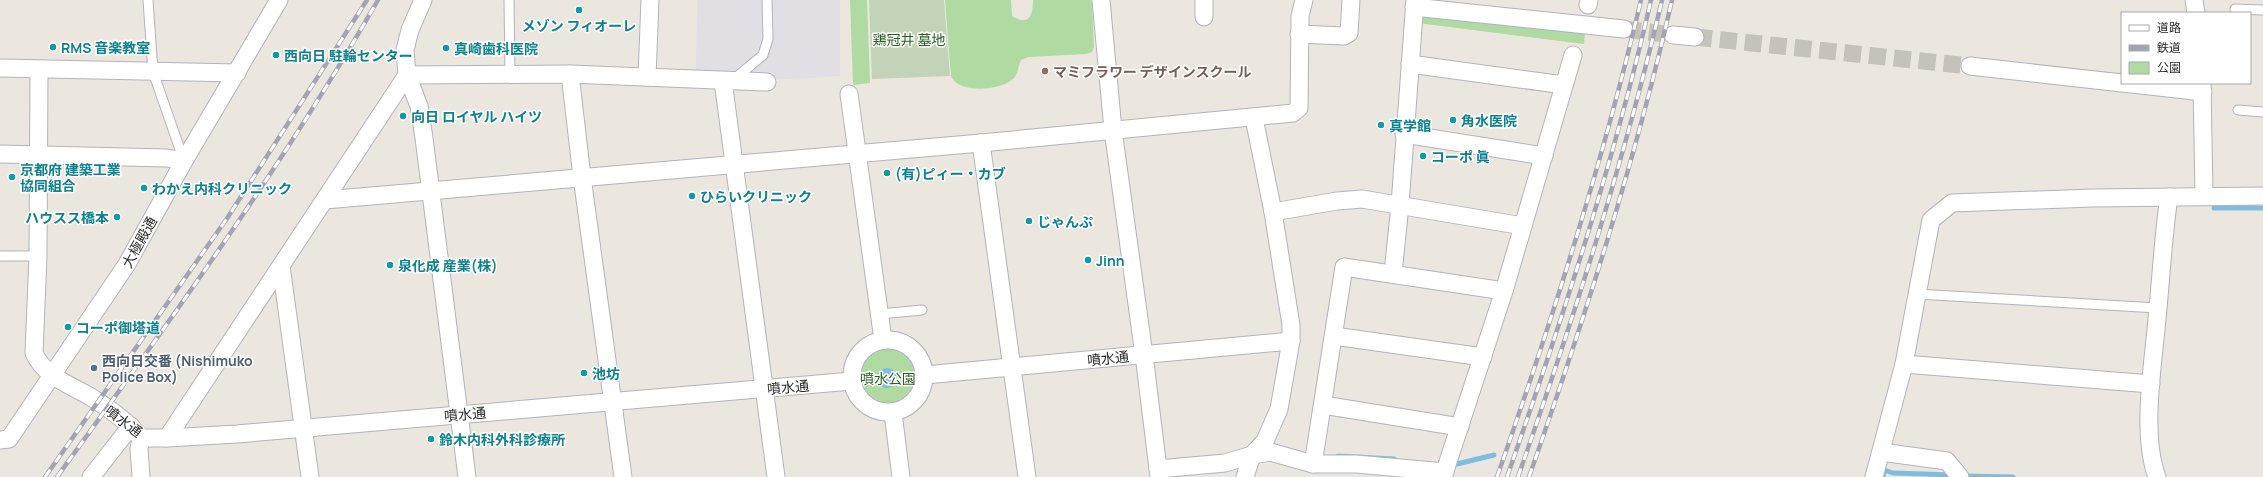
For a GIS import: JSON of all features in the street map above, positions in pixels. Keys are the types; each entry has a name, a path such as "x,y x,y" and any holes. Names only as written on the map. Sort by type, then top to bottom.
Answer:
{"street":[{"name":"大極殿通","path":"0,440 9,439 53,376 127,264 184,161 279,0"},
{"path":"423,0 410,30 405,50 407,75 419,106 467,477"},
{"path":"647,77 650,0"},
{"path":"1101,0 1113,130 1144,355 1158,473 1225,463 1252,455 1270,452 1322,468 1356,464 1444,475 1504,291 1573,55"},
{"path":"1204,0 1204,17"},
{"path":"1299,34 1344,36 1349,33 1351,0"},
{"path":"2194,0 2196,12"},
{"path":"325,200 734,163 981,143 1254,118 1293,113 1299,108 1299,34 1303,1"},
{"path":"1393,273 1400,205 1414,3 1624,29"},
{"path":"1673,35 1695,37"},
{"path":"1410,64 1564,85"},
{"path":"1970,66 2121,83"},
{"path":"0,68 236,73"},
{"name":"噴水通","path":"39,70 38,256 34,353 38,363 53,376 92,398 136,432 166,438 303,428 852,381"},
{"path":"407,75 570,74 767,82"},
{"path":"570,74 582,177 623,477"},
{"path":"166,438 407,75"},
{"path":"727,81 734,163 776,477"},
{"path":"2143,84 2202,87 2204,196"},
{"path":"849,94 883,340"},
{"path":"1245,477 1252,455 1265,441 1279,408 1291,341 1291,325 1273,212 1254,118"},
{"path":"1404,134 1544,156"},
{"path":"981,143 1027,477"},
{"path":"0,154 167,158 184,161"},
{"path":"1874,477 1904,364 1931,220 1952,203 2204,196 2263,196"},
{"path":"2157,477 2151,461 2150,449 2151,384 2169,197"},
{"path":"1273,212 1350,199 1362,199 1523,226"},
{"path":"281,266 310,477"},
{"path":"1322,468 1323,404 1344,267 1393,273 1504,291"},
{"path":"1334,336 1483,357"},
{"path":"883,340 895,341 907,345 916,353 922,363 925,375 919,396 903,410 884,412 866,405 854,390 852,369 856,359 863,350 872,344 883,340"},
{"name":"噴水通","path":"925,375 1291,341"},
{"path":"1904,364 2151,384"},
{"path":"1323,404 1460,427"},
{"path":"893,412 901,477"},
{"path":"91,477 136,432"},
{"path":"136,432 141,477"},
{"path":"1881,452 1947,461 1958,474"}],"lane":[{"path":"148,0 153,72 184,161"},
{"path":"509,0 510,74"},
{"path":"727,81 763,55 768,38 767,0"},
{"path":"2235,9 2263,10"},
{"path":"2238,110 2263,112"},
{"path":"0,256 38,256"},
{"path":"1916,294 2158,308"},
{"path":"880,314 922,310"}],"shaded area":[{"path":"697,0 840,0 840,76 773,80 696,74"}],"green space":[{"path":"850,0 867,0 870,83 853,85"},
{"name":"鶏冠井 墓地","path":"869,0 944,0 950,76 872,79"},
{"path":"945,0 1011,0 1012,16 1023,20 1027,19 1031,14 1033,0 1090,0 1092,1 1094,47 1092,52 1086,54 1029,57 1021,60 1014,78 1000,86 981,89 962,86 955,82 951,76"},
{"path":"1419,14 1585,33 1584,44 1418,23"},
{"name":"噴水公園","path":"888,347 905,352 910,356 914,361 919,378 914,395 910,400 905,404 888,409 871,404 866,400 862,395 857,378 862,361 866,356 871,352"}],"water":[{"path":"883,368 891,368 897,374 897,382 891,388 883,388 877,382 877,374"}],"waterway":[{"path":"2214,208 2263,208"},
{"path":"1449,464 1457,464 1494,455"},
{"path":"1338,456 1394,459"},
{"path":"1883,476 1884,470 1893,473 1954,475"},
{"path":"1962,476 2013,477"}],"tunnel":[{"path":"1624,29 1673,35"},
{"path":"1695,37 1970,66"}],"railway":[{"path":"45,477 228,217 367,0"},
{"path":"57,477 224,243 304,123 378,0"},
{"path":"1497,477 1557,300 1593,181 1641,0"},
{"path":"1507,477 1548,359 1604,181 1621,121 1651,0"},
{"path":"1518,477 1578,300 1614,181 1662,0"},
{"path":"1529,477 1589,300 1625,181 1642,121 1672,0"}],"place":[{"name":"メゾン フィオーレ","path":"579,10"},
{"name":"RMS 音楽教室","path":"53,47"},
{"name":"真崎歯科医院","path":"446,48"},
{"name":"西向日 駐輪センター","path":"276,55"},
{"name":"マミフラワー デザインスクール","path":"1045,71"},
{"name":"向日 ロイヤル ハイツ","path":"403,116"},
{"name":"角水医院","path":"1453,120"},
{"name":"真学館","path":"1381,125"},
{"name":"コーポ 眞","path":"1423,156"},
{"name":"(有)ピィー・カブ","path":"887,173"},
{"name":"京都府 建築工業 協同組合","path":"12,177"},
{"name":"わかえ内科クリニック","path":"144,188"},
{"name":"ひらいクリニック","path":"692,196"},
{"name":"ハウスス橋本","path":"117,217"},
{"name":"じゃんぷ","path":"1029,221"},
{"name":"Jinn","path":"1088,260"},
{"name":"泉化成 産業(株)","path":"390,265"},
{"name":"コーポ御塔道","path":"68,327"},
{"name":"西向日交番 (Nishimuko Police Box)","path":"94,368"},
{"name":"池坊","path":"584,373"},
{"name":"鈴木内科外科診療所","path":"431,439"}]}
